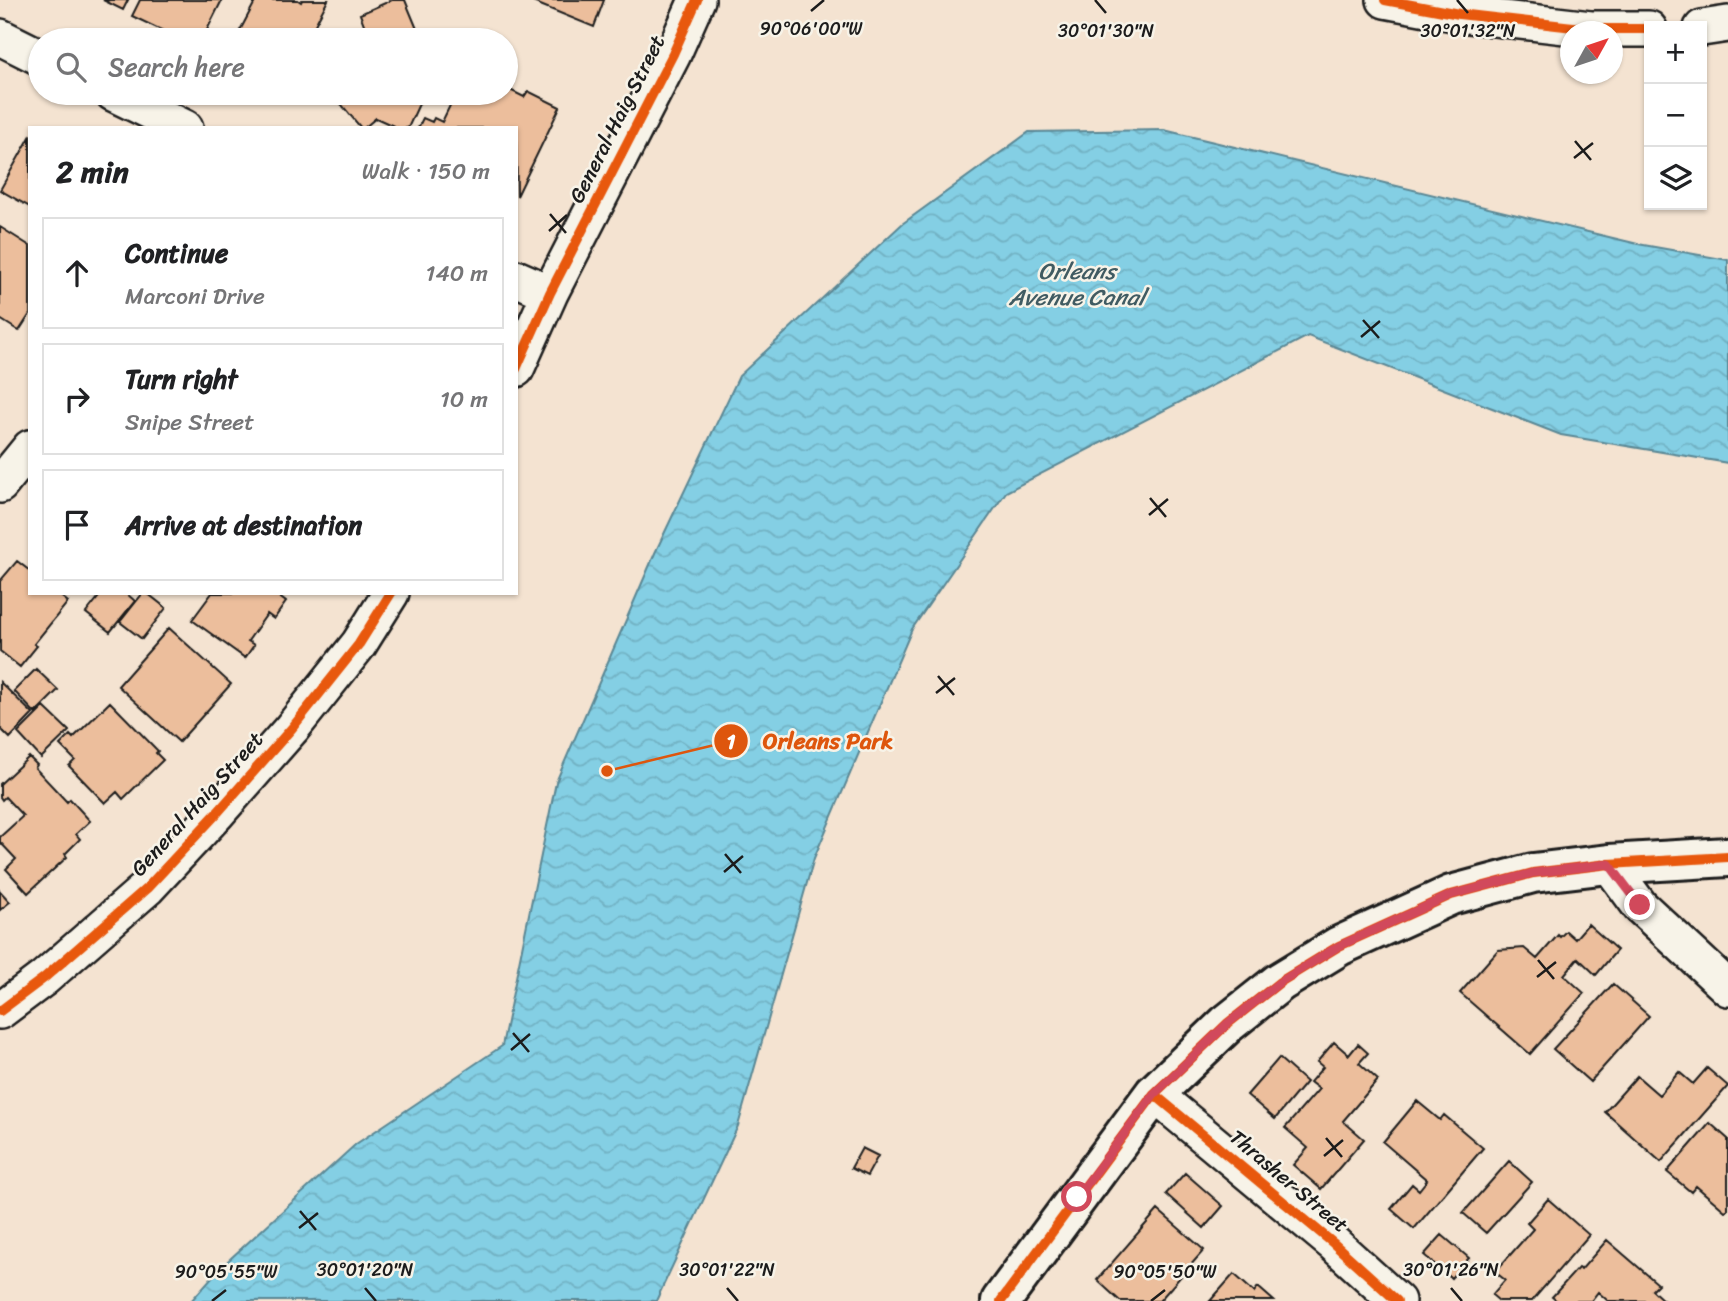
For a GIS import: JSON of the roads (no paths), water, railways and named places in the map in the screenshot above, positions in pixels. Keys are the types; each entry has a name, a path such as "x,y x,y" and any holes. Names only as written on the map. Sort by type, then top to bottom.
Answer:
{"street":[{"name":"General Haig Street","path":"518,365 550,293 673,54 697,0"},
{"path":"1385,0 1460,13 1591,29 1644,29"},
{"path":"1707,27 1728,24"},
{"path":"0,37 28,51"},
{"path":"138,105 181,126"},
{"path":"518,279 550,293"},
{"path":"0,485 28,450"},
{"name":"General Haig Street","path":"0,1011 44,978 147,888 292,727 359,643 390,595"},
{"path":"1001,1301 1154,1094 1238,1016 1280,982 1339,946 1451,895 1533,873 1609,864 1728,857"},
{"path":"1609,864 1640,905 1728,988"},
{"name":"Thrasher Street","path":"1154,1094 1333,1243 1396,1301"}],"water":[{"name":"Orleans Avenue Canal","path":"1164,130 1638,244 1728,260 1728,463 1561,435 1308,336 1006,492 912,629 814,858 738,1126 656,1301 191,1301 219,1269 356,1144 502,1046 556,782 655,553 739,376 902,224 1029,132"}],"place":[{"name":"Orleans Park","path":"607,771"}]}
